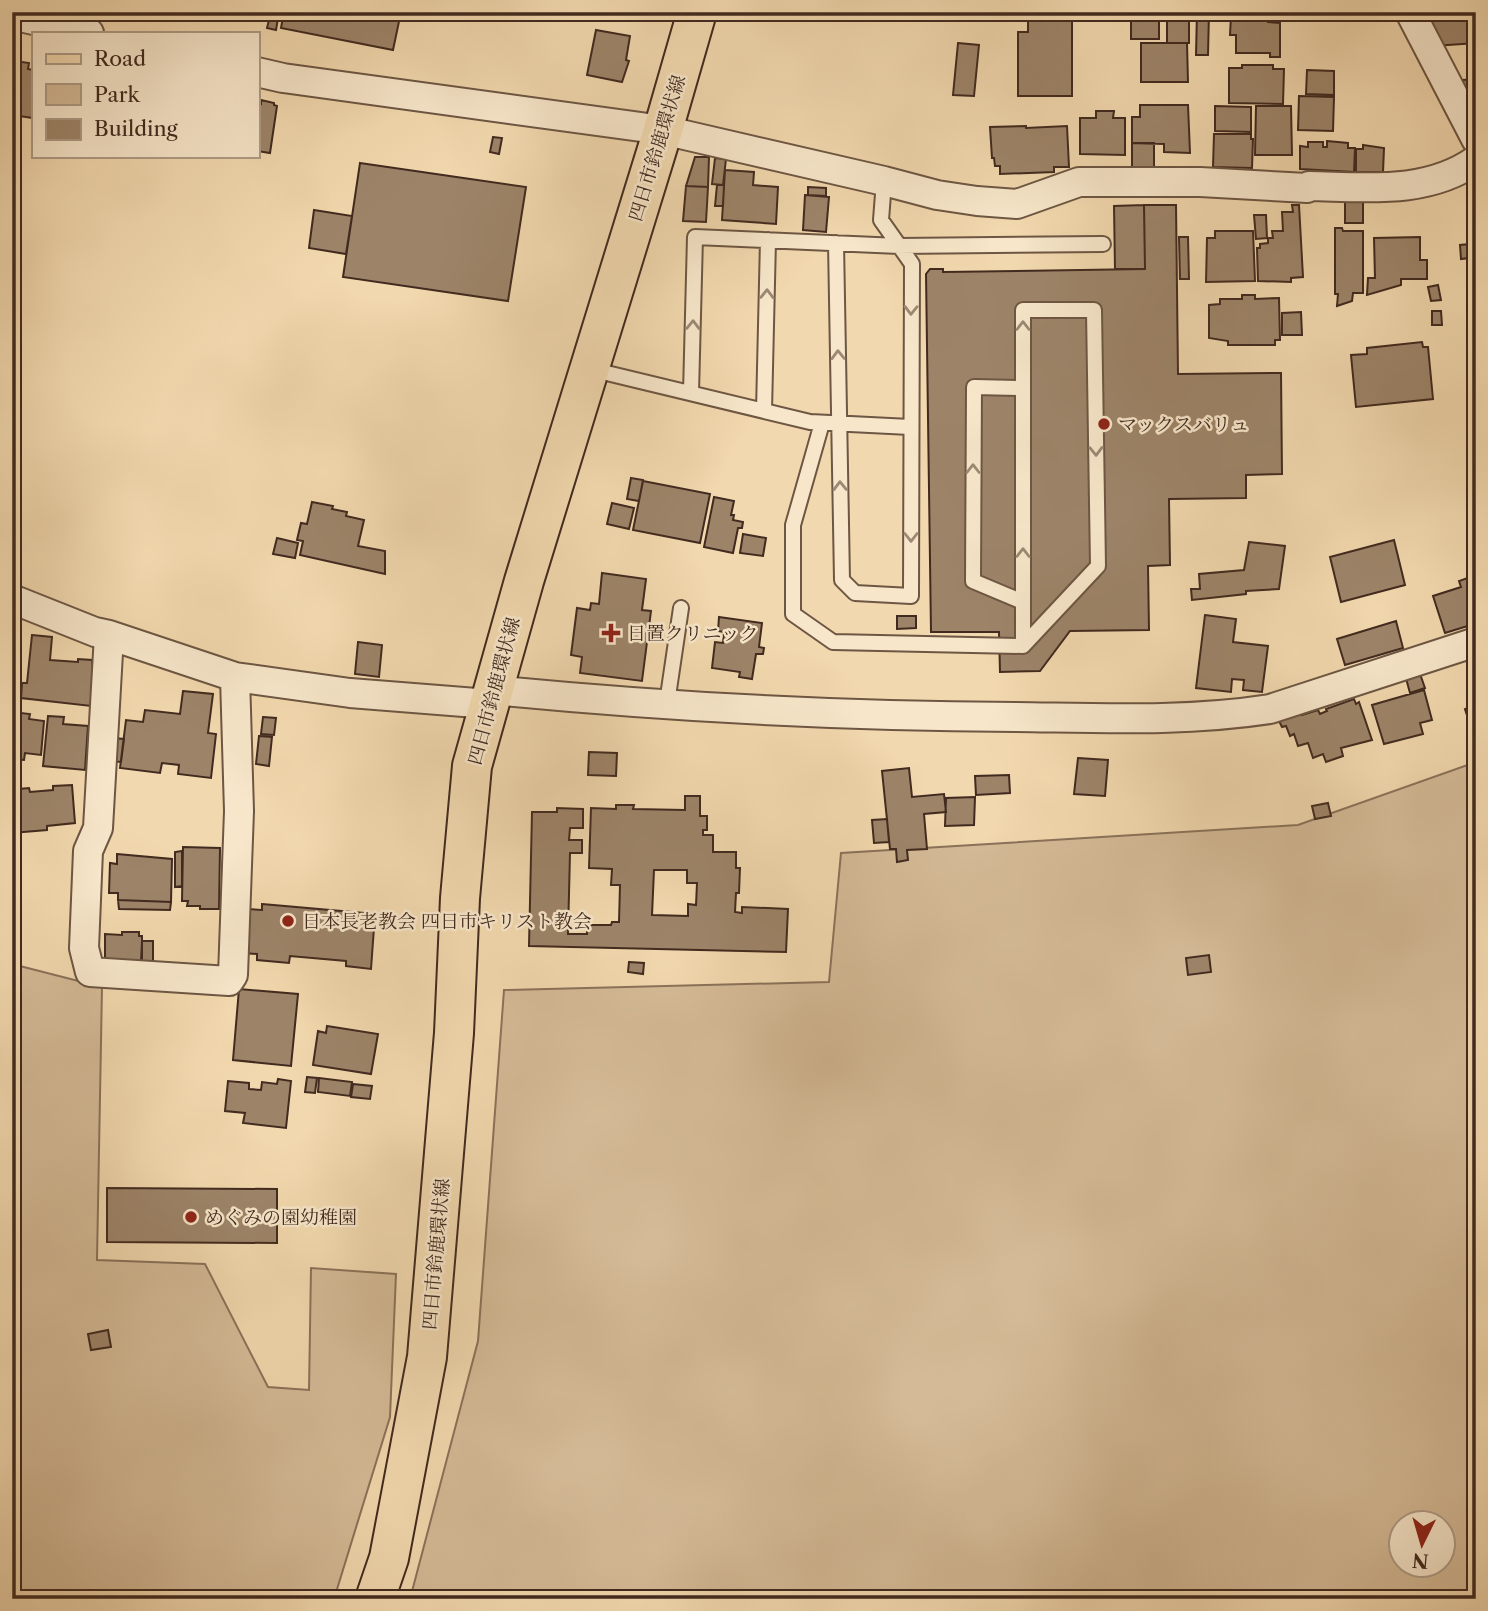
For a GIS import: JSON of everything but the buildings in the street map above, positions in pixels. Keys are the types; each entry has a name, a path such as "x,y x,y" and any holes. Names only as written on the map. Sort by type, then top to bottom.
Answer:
{"main road":[{"name":"四日市鈴鹿環状線","path":"375,1599 389,1558 427,1357 454,1033 460,898 472,766 588,369 697,12"}],"street":[{"path":"1410,12 1476,139"},
{"path":"12,15 85,32"},
{"path":"259,72 663,130 884,180 937,195 1017,204 1079,182 1200,182 1307,188 1400,187 1433,179 1476,160"},
{"path":"12,598 94,632 235,677 350,693 667,703 947,717 1174,718 1242,714 1270,709 1476,642"},
{"path":"110,635 98,828 88,851 84,948 90,972 229,981 233,975 239,811 235,677"}],"lane":[{"path":"836,243 842,580 855,593 911,596 912,264 881,220 884,180"},
{"path":"691,393 695,237 899,246 1102,244"},
{"path":"764,411 768,240"},
{"path":"822,423 793,525 793,614 833,642 1023,646 1098,566 1094,310 1023,310 1023,646"},
{"path":"588,369 810,422 910,427"},
{"path":"1023,388 974,387 973,581 1023,601"},
{"path":"667,703 681,608"}],"green space":[{"path":"1476,762 1476,1599 410,1599 478,1341 504,990 829,982 841,853 1298,825"},
{"path":"12,964 102,987 97,1260 205,1264 268,1387 309,1390 311,1268 396,1274 390,1417 334,1599 12,1599"}],"place":[{"name":"マックスバリュ","path":"1104,424"},
{"name":"日置クリニック","path":"611,633"},
{"name":"日本長老教会 四日市キリスト教会","path":"288,921"},
{"name":"めぐみの園幼稚園","path":"191,1217"}]}
